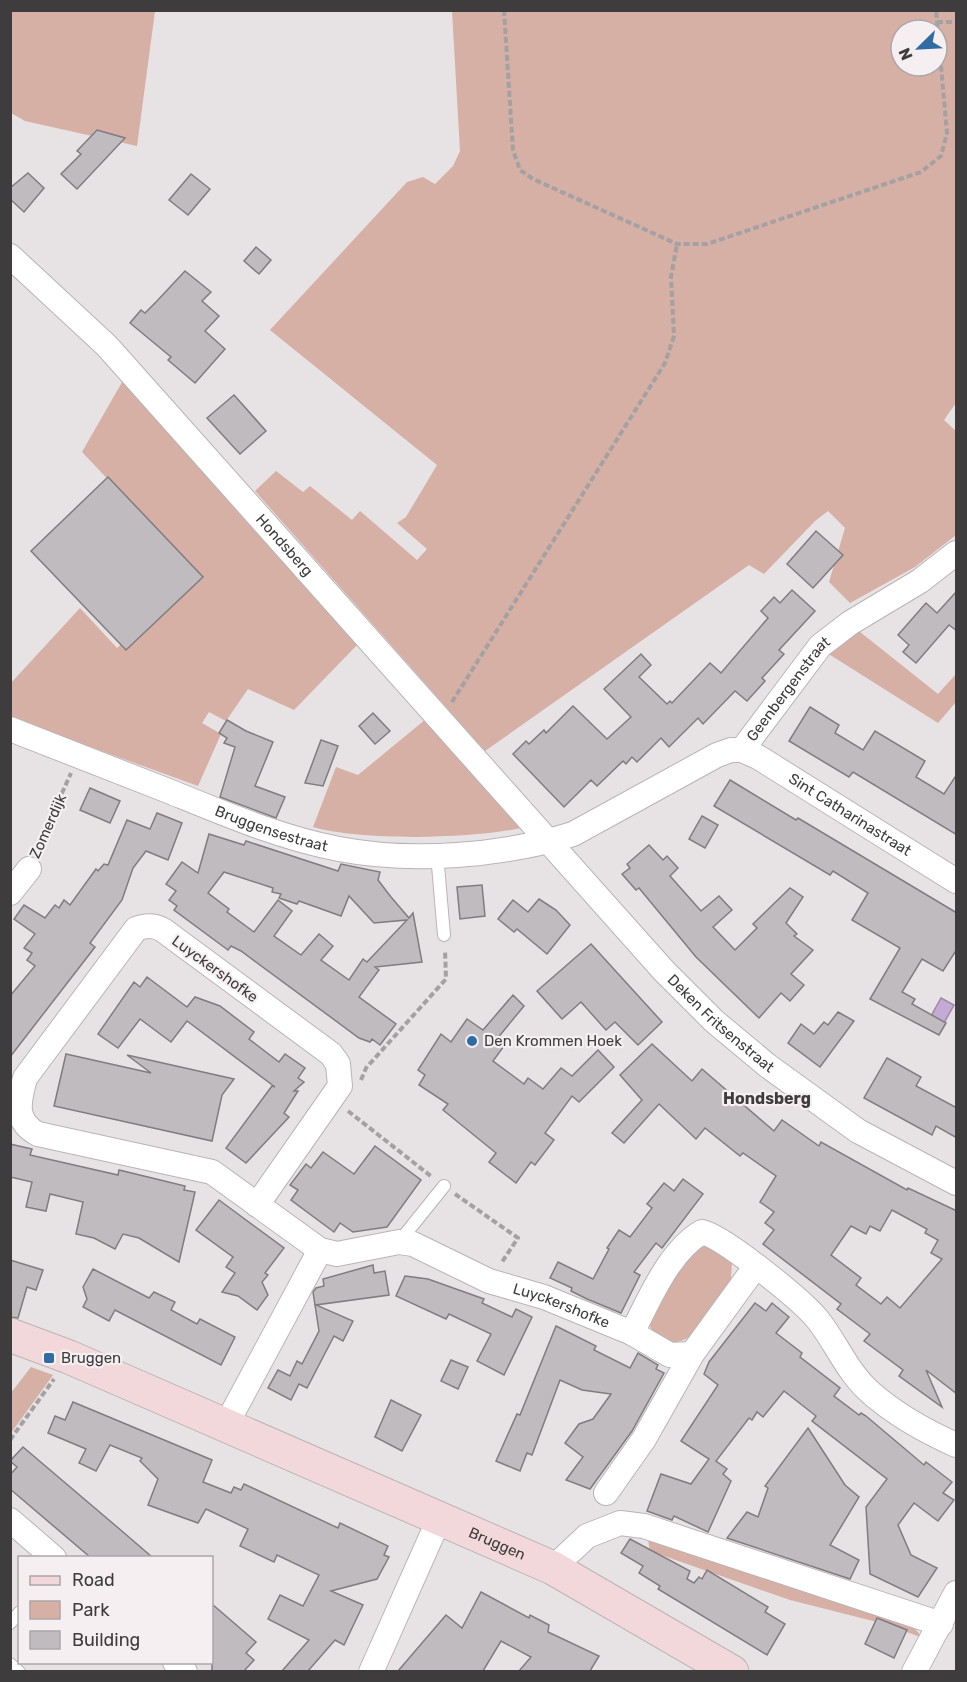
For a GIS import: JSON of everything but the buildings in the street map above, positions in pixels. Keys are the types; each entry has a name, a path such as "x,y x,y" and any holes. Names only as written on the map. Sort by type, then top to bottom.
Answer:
{"street":[{"name":"Hondsberg","path":"10,256 107,346 549,841"},
{"name":"Geenbergenstraat","path":"549,841 573,834 717,755 730,750 742,750 819,646 850,623 920,581 957,553"},
{"name":"Bruggensestraat","path":"10,729 230,815 339,849 406,855 437,854 494,851 549,841"},
{"name":"Sint Catharinastraat","path":"742,750 758,757 957,881"},
{"name":"Deken Fritsenstraat","path":"549,841 664,971 714,1021 768,1066 858,1131 957,1183"},
{"name":"Zomerdijk","path":"10,893 29,869"},
{"name":"Luyckershofke","path":"257,1205 340,1086 338,1064 331,1053 156,926 144,926 128,938 25,1078 16,1122 38,1134 212,1172 257,1205 320,1250 337,1254 399,1242 413,1244 489,1281 544,1297 632,1333 670,1355 692,1354"},
{"path":"632,1333 658,1280 692,1238 702,1232 712,1234 756,1266 817,1319 840,1358 871,1393 929,1434 957,1445"},
{"path":"226,1425 320,1250"},
{"path":"606,1493 644,1439 692,1354 756,1266"},
{"name":"Bruggen","path":"10,1335 69,1357 553,1568 732,1671"},
{"path":"371,1671 440,1517"},
{"path":"10,1520 53,1556"},
{"path":"553,1568 587,1536 620,1523 644,1526 940,1624"},
{"path":"914,1671 957,1593"}],"lane":[{"path":"437,854 444,935"},
{"path":"399,1242 444,1186"},
{"path":"10,1664 19,1671"}],"path":[{"path":"504,10 513,150 520,170 533,179 677,244 707,244 921,172 941,156 947,133 942,78"},
{"path":"439,718 453,701 665,363 674,336 671,277 677,244"},
{"name":"Zomerdijk","path":"29,869 79,756"},
{"path":"357,1089 366,1068 446,979 444,935"},
{"path":"352,1100 348,1110 444,1186 518,1238 489,1281"},
{"path":"10,1440 69,1357"}],"green space":[{"path":"10,11 155,11 137,146 25,121 11,113"},
{"path":"452,11 956,11 956,403 944,420 956,431 956,535 915,567 850,603 829,582 845,528 828,511 815,521 764,574 749,565 485,751 255,491 276,471 303,492 310,486 352,520 360,511 417,560 427,549 397,523 406,517 437,465 270,330 407,182 423,177 435,184 453,166 460,151"},
{"path":"125,377 358,644 294,710 248,689 226,721 209,712 202,723 221,734 198,786 11,718 10,684 80,608 117,648 191,583 202,579 82,452"},
{"path":"850,624 938,694 956,674 956,702 938,723 824,651"},
{"path":"426,719 521,828 499,832 417,837 359,835 313,827 336,767 358,775"},
{"path":"704,1238 732,1262 731,1279 689,1337 677,1342 666,1341 656,1335 649,1324 659,1296"},
{"path":"31,1367 53,1375 11,1433 11,1393"},
{"path":"647,1534 910,1623 923,1638 885,1624 790,1600 650,1551"}],"shaded area":[{"path":"941,998 954,1005 939,1032 926,1025"}],"place":[{"name":"Den Krommen Hoek","path":"472,1041"},
{"name":"Bruggen","path":"49,1358"}],"district":[{"name":"Hondsberg","path":"767,1098"}]}
